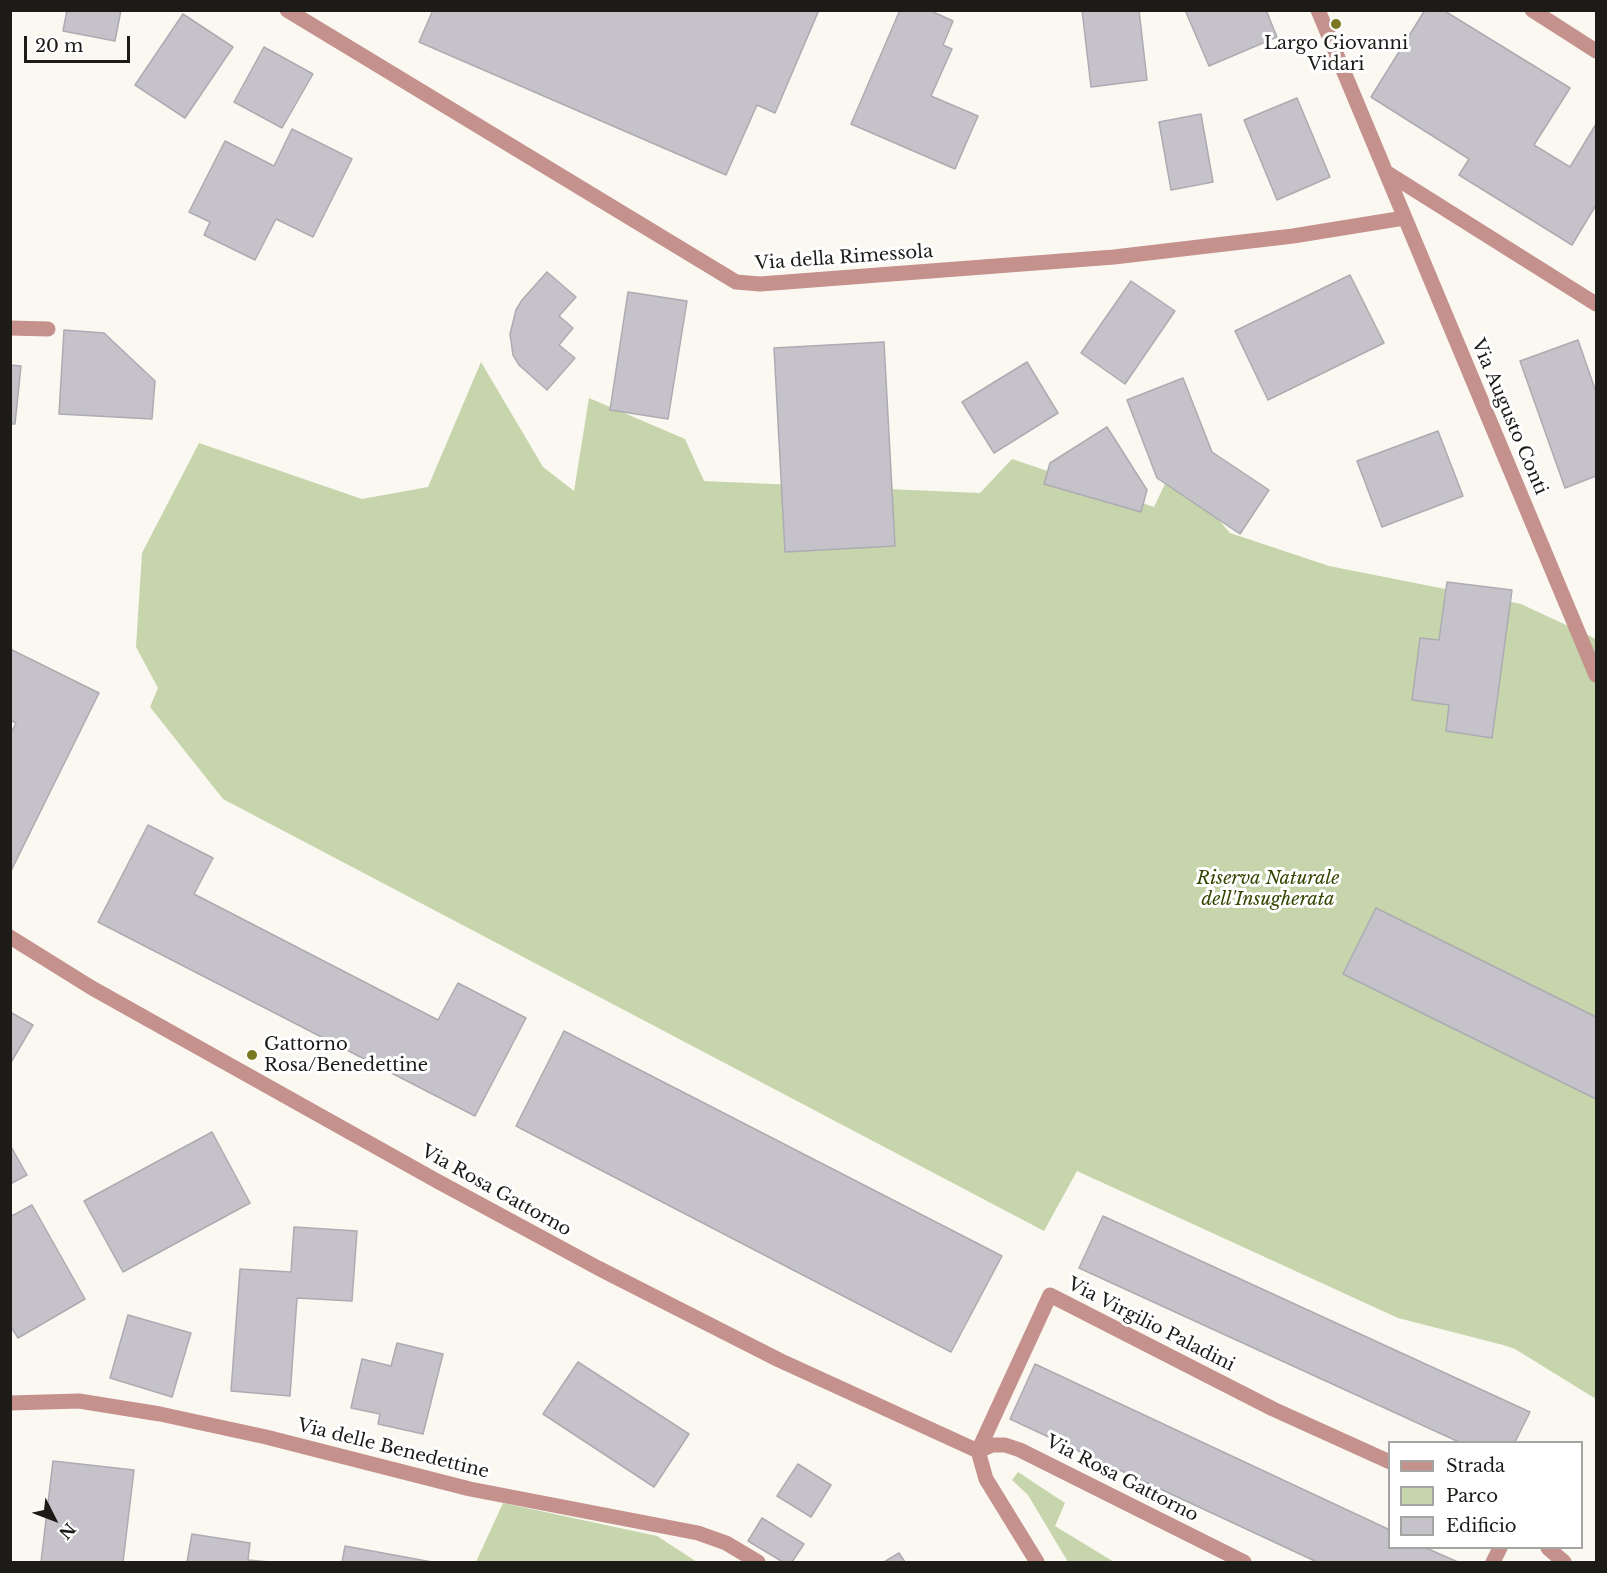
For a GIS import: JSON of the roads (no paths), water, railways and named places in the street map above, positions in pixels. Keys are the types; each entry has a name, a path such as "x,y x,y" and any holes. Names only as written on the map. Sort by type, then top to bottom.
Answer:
{"street":[{"name":"Via della Rimessola","path":"287,10 554,174 736,282 760,284 1114,257 1293,236 1404,218"},
{"name":"Via Augusto Conti","path":"1318,10 1596,675"},
{"path":"1532,10 1596,51"},
{"path":"1386,172 1596,304"},
{"path":"10,328 48,329"},
{"name":"Via Rosa Gattorno","path":"10,937 123,1005 597,1268 779,1360 978,1451 992,1445 1005,1445 1020,1450 1244,1563"},
{"name":"Via Virgilio Paladini","path":"978,1451 1050,1295 1273,1409 1388,1462"},
{"name":"Via delle Benedettine","path":"10,1403 79,1401 111,1405 266,1437 470,1489 698,1533 726,1543 759,1563"},
{"path":"978,1451 986,1479 1037,1563"},
{"path":"1493,1563 1500,1549"},
{"path":"1549,1549 1564,1563"}],"place":[{"name":"Largo Giovanni Vidari","path":"1336,24"},
{"name":"Gattorno Rosa/Benedettine","path":"252,1055"}],"park label":[{"name":"Riserva Naturale dell'Insugherata","path":"1268,889"}]}
